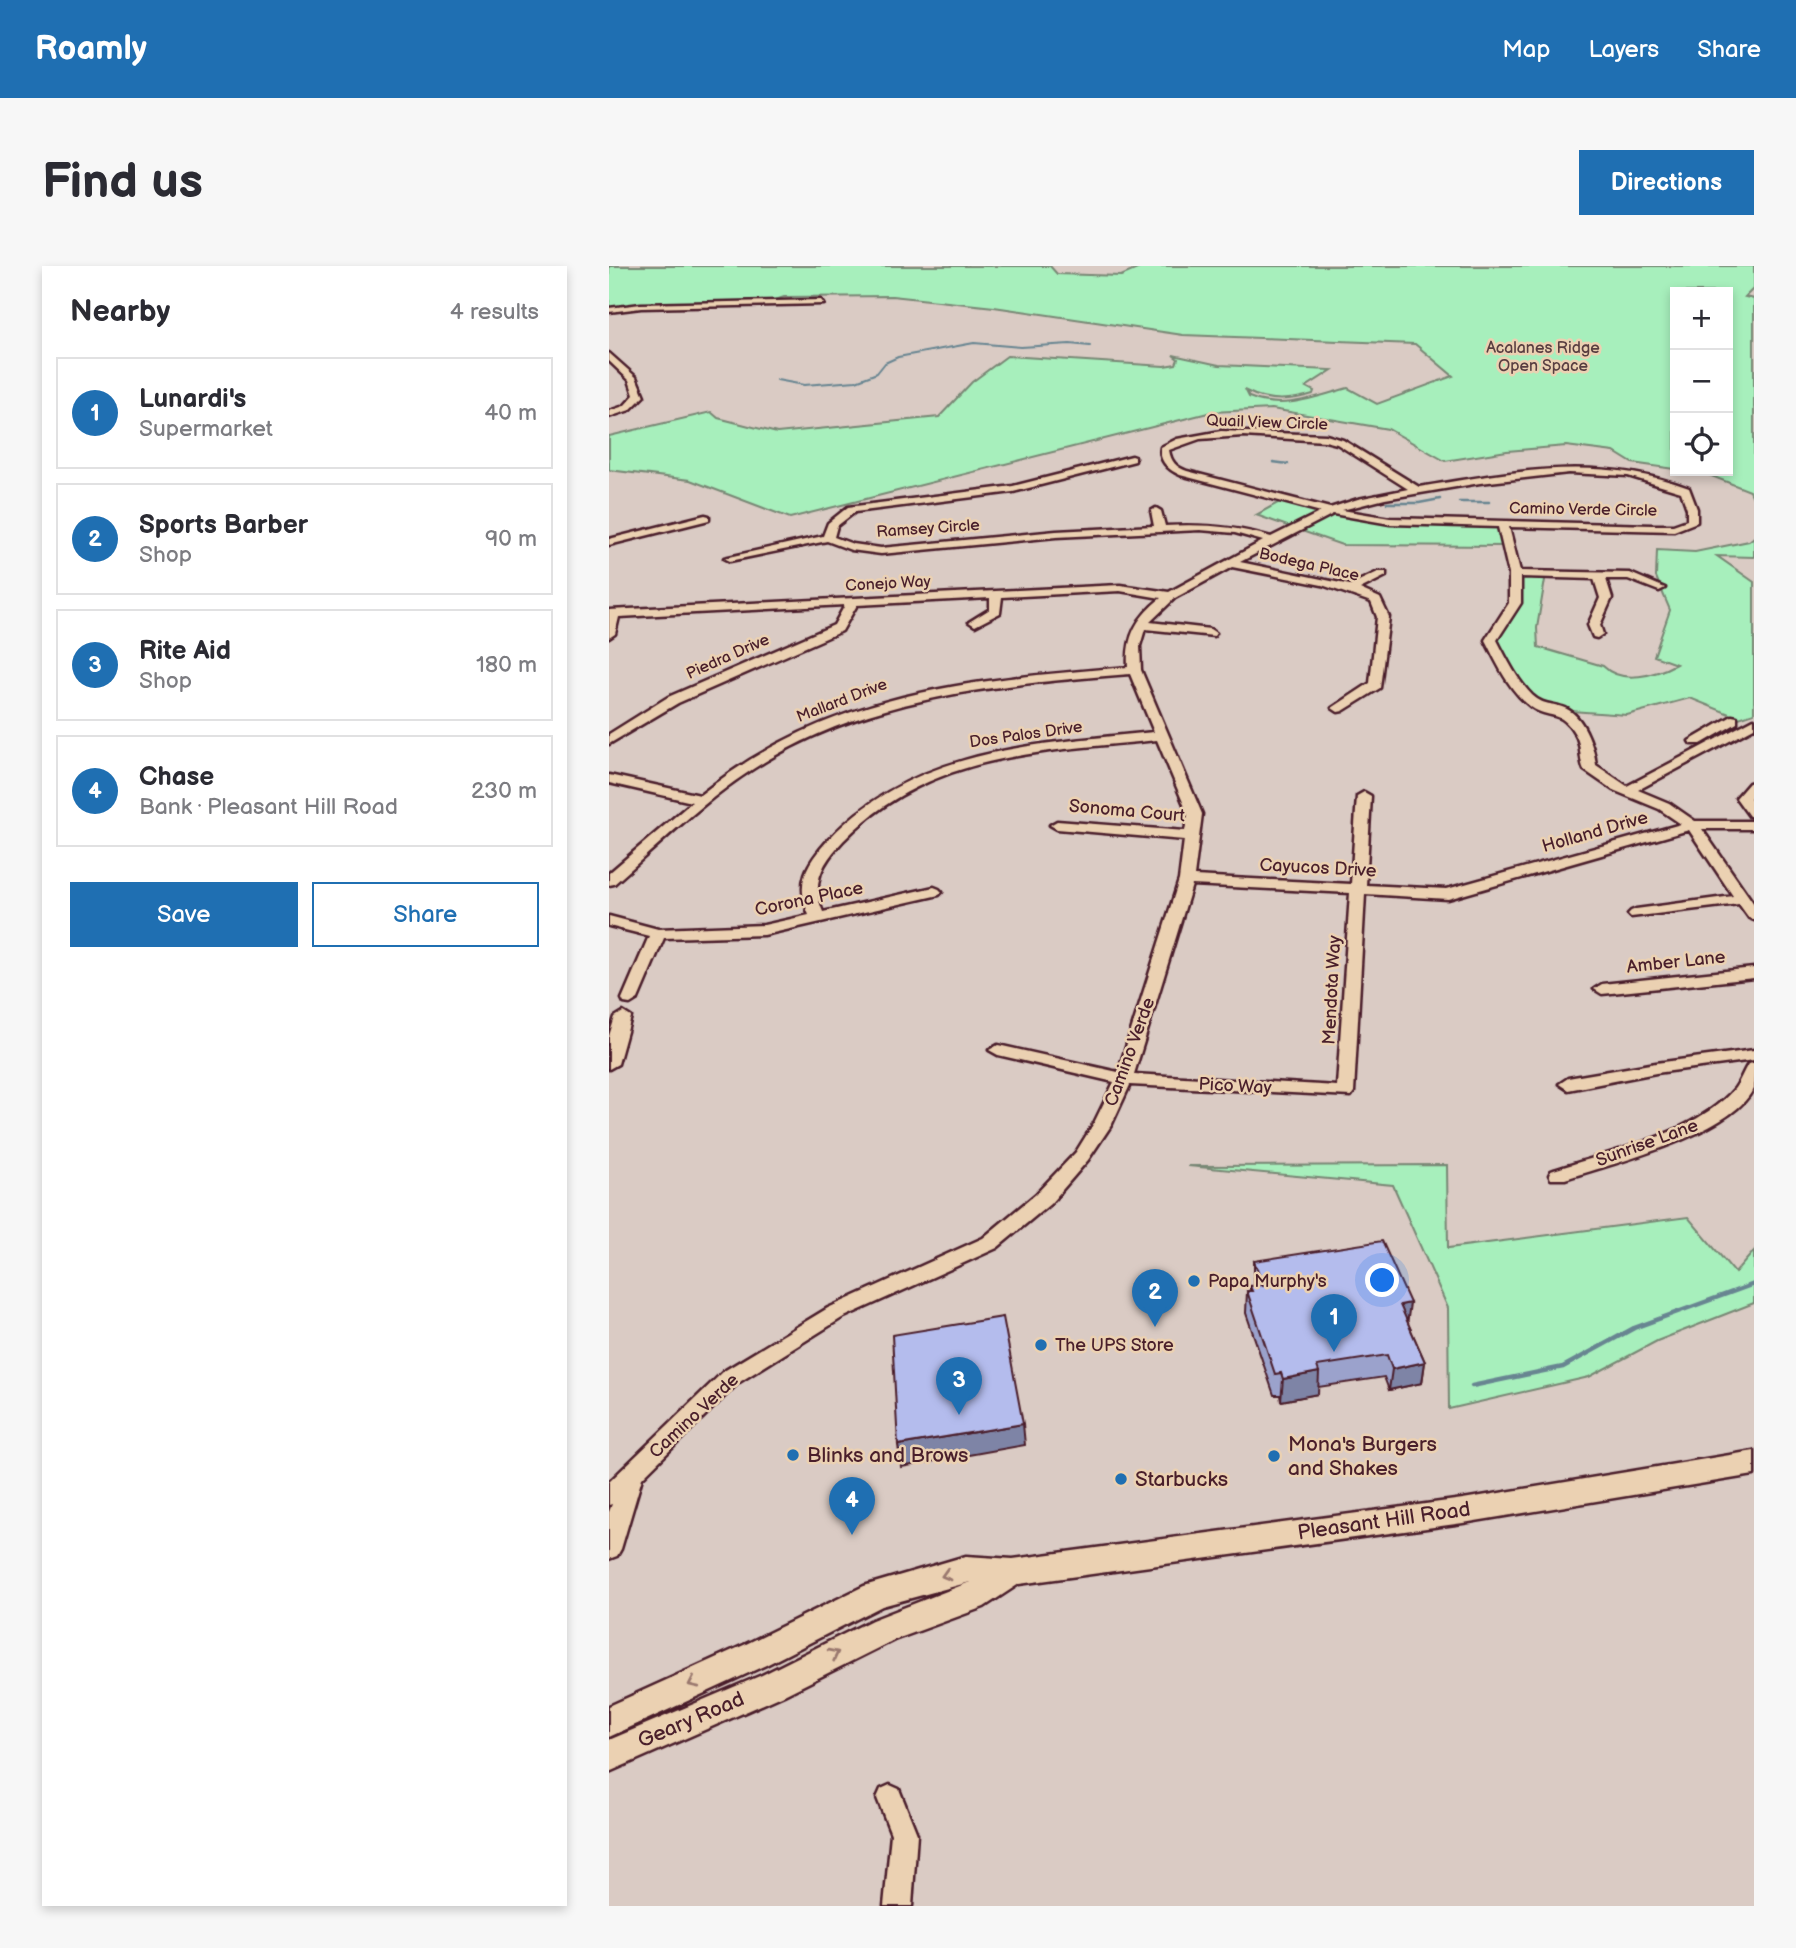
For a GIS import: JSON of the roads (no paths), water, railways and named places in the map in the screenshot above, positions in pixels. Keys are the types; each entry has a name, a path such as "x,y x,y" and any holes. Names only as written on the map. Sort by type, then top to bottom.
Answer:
{"main road":[{"name":"Pleasant Hill Road","path":"755,1655 875,1595 966,1569 1013,1572 1463,1511 1754,1463"},
{"name":"Pleasant Hill Road","path":"773,1685 883,1630 973,1597 1013,1572"},
{"name":"Geary Road","path":"609,1722 755,1655"},
{"name":"Geary Road","path":"609,1756 773,1685"}],"street":[{"path":"609,310 641,306 821,302"},
{"path":"609,356 626,371 639,389 639,396 627,408 609,414"},
{"name":"Quail View Circle","path":"1331,511 1174,469 1165,457 1164,449 1177,440 1203,435 1327,438 1340,442 1418,491"},
{"name":"Ramsey Circle","path":"1132,459 1013,489 852,509 832,525 828,538 851,547 881,551 1056,534 1160,528 1236,530 1270,540"},
{"name":"Camino Verde Circle","path":"1553,470 1608,471 1664,481 1685,490 1692,509 1692,522 1674,528 1388,521 1331,511 1366,500 1553,470"},
{"path":"1156,511 1160,528"},
{"path":"1141,625 1169,596 1270,540 1331,511"},
{"path":"609,542 705,519"},
{"path":"1503,524 1515,574 1515,603 1491,640 1519,689 1543,709 1551,713 1560,710 1576,726 1589,747 1589,767 1623,789 1664,806 1692,825 1754,915"},
{"path":"730,558 828,538"},
{"name":"Bodega Place","path":"1231,563 1263,572 1353,588 1376,600 1383,617 1375,685 1338,708"},
{"path":"1353,588 1382,574"},
{"path":"1515,574 1630,576 1659,588"},
{"path":"1597,634 1594,625 1606,598 1599,575"},
{"name":"Conejo Way","path":"612,614 1120,588 1169,596"},
{"path":"975,622 996,611 996,593"},
{"name":"Piedra Drive","path":"609,740 673,700 838,628 846,618 853,601"},
{"path":"609,634 612,614"},
{"path":"1141,625 1210,633"},
{"name":"Camino Verde","path":"609,1496 731,1377 835,1313 990,1243 1043,1199 1082,1156 1103,1124 1124,1079 1186,880 1195,814 1135,670 1132,650 1141,625"},
{"name":"Mallard Drive","path":"609,881 703,800 749,765 799,736 857,711 907,696 972,684 1135,670"},
{"path":"1623,789 1732,720"},
{"path":"1623,789 1754,723"},
{"name":"Dos Palos Drive","path":"817,916 809,890 818,859 852,823 885,796 921,776 952,764 1002,754 1163,735"},
{"path":"609,779 703,800"},
{"path":"1754,786 1743,798 1754,813"},
{"name":"Mendota Way","path":"1345,1092 1364,796"},
{"name":"Sonoma Court","path":"1057,825 1193,836"},
{"name":"Holland Drive","path":"1448,894 1692,825 1754,825"},
{"name":"Cayucos Drive","path":"1186,880 1448,894"},
{"name":"Corona Place","path":"609,920 658,934 764,930 817,916 934,892"},
{"path":"1636,914 1741,899"},
{"path":"630,999 658,934"},
{"name":"Amber Lane","path":"1602,989 1754,973"},
{"path":"609,1064 623,1017"},
{"name":"Pico Way","path":"999,1050 1124,1079 1345,1092"},
{"path":"1568,1084 1656,1068 1754,1055"},
{"name":"Sunrise Lane","path":"1558,1175 1678,1135 1711,1119 1737,1096 1754,1068"},
{"name":"Camino Verde","path":"609,1549 632,1475"},
{"path":"890,1798 904,1835 898,1906"}],"waterway":[{"path":"777,380 804,385 856,381 877,373 885,363 898,357 974,343 1021,347 1070,344 1090,346"},
{"path":"1273,462 1288,464"},
{"path":"1387,503 1419,503 1440,499"},
{"path":"1459,502 1489,502"},
{"path":"1472,1386 1563,1367 1634,1328 1754,1284"}],"place":[{"name":"Papa Murphy's","path":"1194,1281"},
{"name":"Sports Barber","path":"1155,1327"},
{"name":"The UPS Store","path":"1041,1345"},
{"name":"Lunardi's","path":"1334,1352"},
{"name":"Rite Aid","path":"959,1415"},
{"name":"Blinks and Brows","path":"793,1455"},
{"name":"Mona's Burgers and Shakes","path":"1274,1456"},
{"name":"Starbucks","path":"1121,1479"},
{"name":"Chase","path":"852,1535"}],"park label":[{"name":"Acalanes Ridge Open Space","path":"1543,357"}]}
